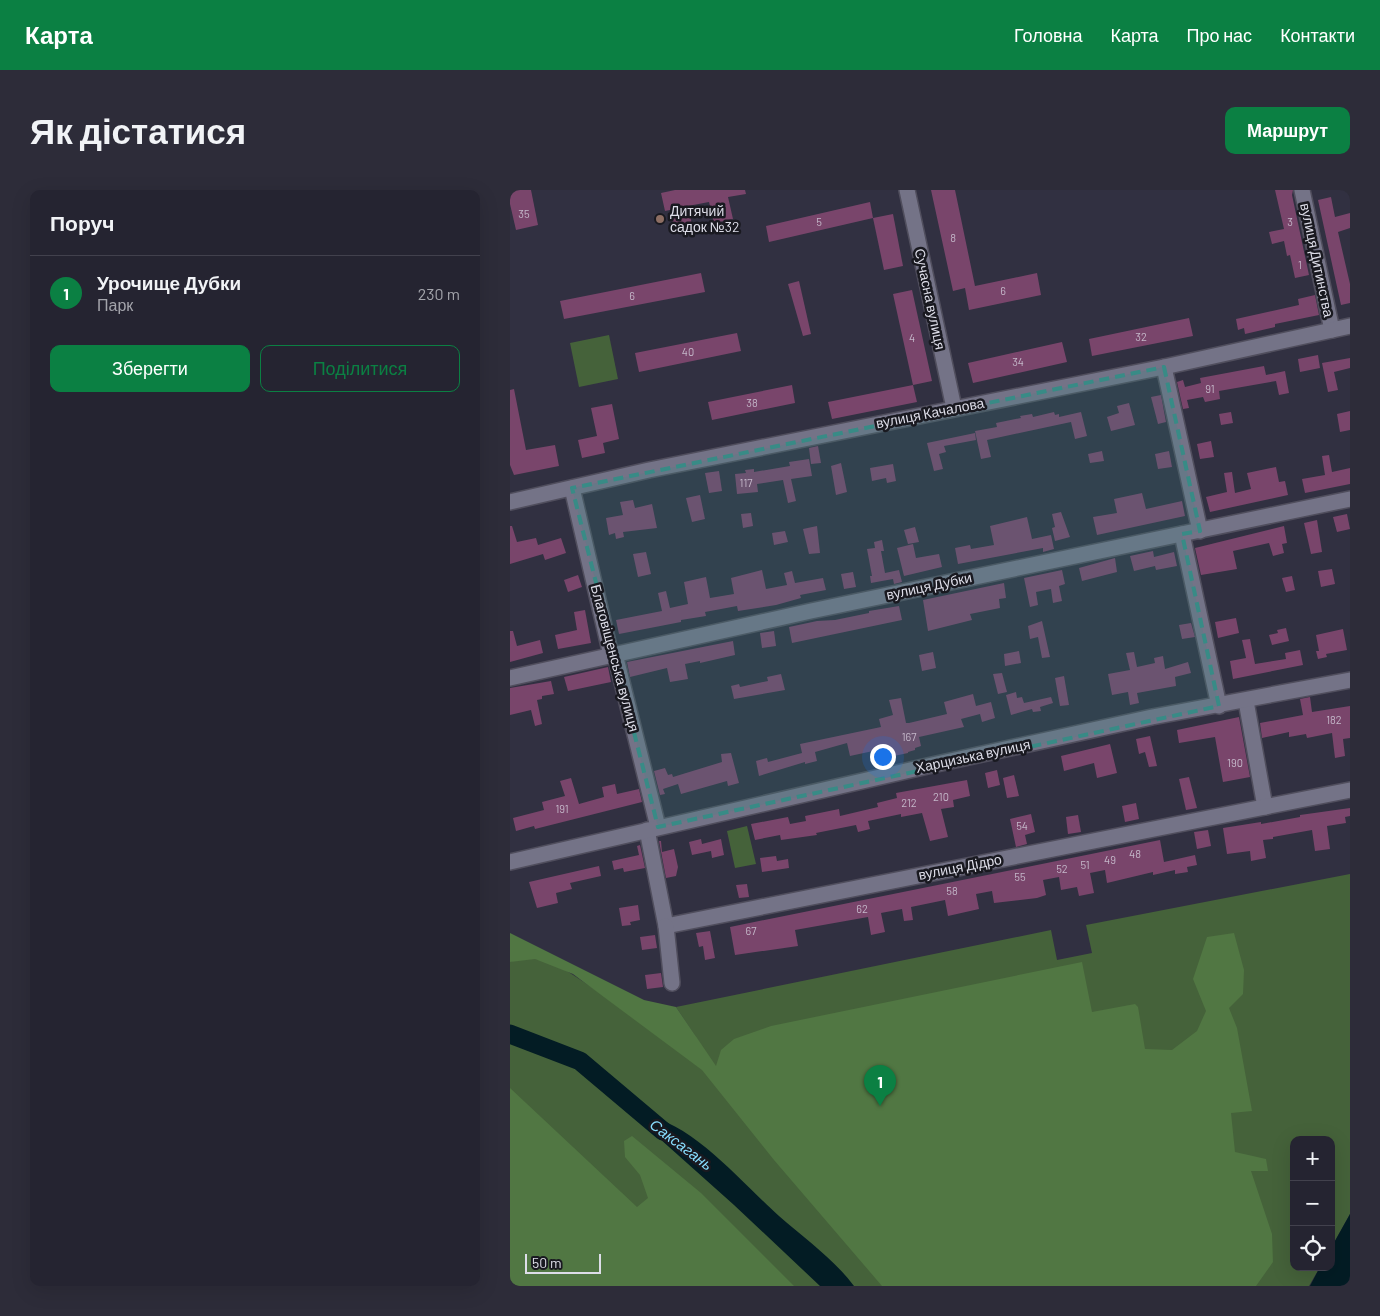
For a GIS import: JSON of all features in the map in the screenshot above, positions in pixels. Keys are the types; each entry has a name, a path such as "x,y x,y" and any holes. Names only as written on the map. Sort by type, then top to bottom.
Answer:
{"street":[{"name":"Сучасна вулиця","path":"907,190 954,408"},
{"name":"вулиця Дитинства","path":"1302,190 1332,330"},
{"name":"вулиця Качалова","path":"510,502 649,470 1164,367 1350,326"},
{"path":"1164,367 1200,531"},
{"name":"Благовіщенська вулиця","path":"572,488 610,651 615,654 653,828"},
{"name":"вулиця Дубки","path":"510,678 615,654 1350,499"},
{"path":"1182,534 1219,706"},
{"name":"Харцизька вулиця","path":"510,862 653,828 1114,725 1350,680"},
{"path":"1246,701 1265,807"},
{"name":"вулиця Дідро","path":"666,926 1350,790"},
{"path":"653,828 672,983"}],"highlighted area":[{"path":"1164,367 1200,531 1182,534 1219,706 658,827 572,488"}],"green space":[{"path":"609,335 618,379 579,387 570,343"},
{"path":"747,826 756,864 735,868 727,831"},
{"path":"1350,874 1350,1214 1335,1241 1335,1136 1290,1136 1290,1271 1318,1271 1309,1286 510,1286 510,962 536,959 562,968 608,998 640,1014 696,1037 676,1007 1051,930 1057,960 1092,953 1086,925"},
{"path":"510,933 644,1000 676,1007 716,1066 721,1050 734,1039 771,1026 1082,962 1092,1012 1135,1004 1138,1007 1145,1049 1172,1050 1197,1031 1206,1011 1193,979 1207,937 1234,933 1244,970 1243,994 1229,1008 1237,1028 1252,1111 1231,1113 1235,1152 1266,1159 1268,1171 1251,1171 1272,1234 1273,1262 1256,1286 882,1286 774,1160 702,1070 573,974 535,959 510,962"},
{"path":"510,1088 637,1207 648,1198 640,1175 625,1157 624,1141 632,1136 701,1193 794,1286 510,1286"}],"water":[{"path":"643,1115 661,1120 680,1129 698,1141 733,1171 779,1216 828,1258 854,1286 820,1286 734,1205 650,1130"},
{"path":"1350,1214 1350,1286 1310,1286 1318,1271 1335,1271 1335,1241"}],"building":[{"path":"510,190 531,190 538,225 516,230 510,204"},
{"path":"675,190 745,190 746,194 728,197 733,219 714,223 709,202 688,206 693,229 675,232 670,210 665,211 661,193"},
{"path":"931,190 955,190 975,286 1037,273 1041,295 969,310 965,288 953,291"},
{"path":"1275,190 1293,190 1292,195 1309,275 1295,278 1290,255 1287,256 1284,241 1272,244 1269,232 1284,229"},
{"path":"1331,197 1335,217 1350,213 1350,228 1338,232 1350,284 1350,303 1341,305 1318,200"},
{"path":"870,202 873,218 769,242 766,226"},
{"path":"893,214 903,266 884,270 873,218"},
{"path":"701,273 705,292 564,319 560,301"},
{"path":"799,281 811,334 803,336 788,284"},
{"path":"912,290 932,381 913,385 893,294"},
{"path":"1315,295 1319,315 1275,324 1275,327 1245,334 1244,328 1238,330 1236,319 1299,305 1298,299"},
{"path":"1189,318 1193,336 1092,356 1089,339"},
{"path":"737,333 741,351 639,372 635,353"},
{"path":"1062,342 1067,362 973,383 968,363"},
{"path":"1318,355 1320,368 1300,372 1298,359"},
{"path":"1350,358 1350,368 1334,372 1338,390 1328,392 1322,363"},
{"path":"1264,366 1266,375 1285,371 1289,393 1279,395 1276,381 1219,391 1220,399 1205,402 1203,397 1187,400 1189,408 1183,409 1177,382 1183,380 1185,387 1201,383 1200,378"},
{"path":"792,385 795,403 712,420 708,402"},
{"path":"913,385 917,402 832,419 828,402"},
{"path":"514,389 526,450 555,445 559,466 514,475 510,465 510,390"},
{"path":"1161,395 1166,422 1158,424 1151,397"},
{"path":"1129,403 1135,425 1111,431 1107,417 1119,413 1117,406"},
{"path":"612,404 619,439 603,443 605,453 582,458 578,440 597,436 591,408"},
{"path":"1350,411 1350,430 1340,432 1337,414"},
{"path":"1054,412 1055,415 1059,414 1059,417 1081,412 1087,436 1075,439 1071,422 1010,435 987,440 991,457 981,459 975,431 997,427 996,423 1021,418 1020,416 1032,414 1033,417"},
{"path":"1231,412 1233,423 1221,425 1219,414"},
{"path":"975,433 976,440 944,446 946,452 939,454 943,469 934,471 927,443"},
{"path":"1211,441 1214,457 1200,459 1197,444"},
{"path":"818,446 821,463 811,464 809,448"},
{"path":"1102,451 1104,461 1090,463 1088,454"},
{"path":"1169,451 1172,467 1158,469 1155,454"},
{"path":"1329,455 1332,472 1350,468 1350,484 1305,493 1302,479 1325,475 1322,456"},
{"path":"809,459 812,476 791,479 796,501 788,503 783,480 757,484 758,492 737,494 735,474 746,473 745,470 754,469 754,472 790,466 789,462"},
{"path":"841,463 847,492 836,495 831,466"},
{"path":"893,464 896,481 887,483 886,478 872,481 870,468"},
{"path":"1276,467 1279,482 1285,481 1288,495 1210,512 1206,497 1227,492 1224,473 1232,472 1235,493 1251,489 1247,473"},
{"path":"719,471 722,491 709,493 705,473"},
{"path":"1142,493 1146,509 1182,501 1185,516 1097,535 1093,517 1117,513 1114,499"},
{"path":"700,495 705,519 692,522 686,498"},
{"path":"633,500 635,508 652,504 657,528 623,532 624,537 616,539 615,533 609,535 606,518 623,515 620,502"},
{"path":"1061,512 1070,537 1055,541 1052,528 1055,527 1052,514"},
{"path":"751,513 753,526 743,528 741,514"},
{"path":"1347,514 1350,529 1337,532 1333,517"},
{"path":"1027,517 1032,539 1051,535 1054,549 1043,552 1043,548 958,564 955,548 970,545 971,549 994,545 990,526"},
{"path":"1317,520 1322,552 1311,554 1304,523"},
{"path":"510,526 512,526 517,542 536,538 538,545 561,538 566,553 545,560 543,554 510,564"},
{"path":"817,526 820,553 809,554 803,529"},
{"path":"1284,526 1287,543 1282,544 1284,553 1273,556 1269,543 1233,551 1237,569 1201,575 1195,548"},
{"path":"915,527 919,542 908,544 904,530"},
{"path":"785,531 788,542 774,545 772,533"},
{"path":"882,540 884,551 881,551 885,573 899,570 902,582 894,584 893,579 871,583 870,576 872,576 867,549 875,548 874,542"},
{"path":"913,544 916,558 939,554 942,567 904,576 897,548"},
{"path":"1153,551 1154,557 1174,552 1177,566 1156,570 1155,566 1134,571 1130,556"},
{"path":"646,552 651,574 638,577 633,554"},
{"path":"1115,558 1117,572 1082,581 1079,568"},
{"path":"1332,569 1335,584 1321,587 1318,571"},
{"path":"762,570 766,589 787,585 784,573 792,571 795,583 823,578 826,590 800,595 801,598 776,605 738,611 737,606 705,612 706,616 681,620 681,622 619,634 616,620 662,611 658,593 666,591 670,608 688,604 684,582 706,577 710,598 734,594 731,578"},
{"path":"1062,570 1065,584 1059,586 1062,601 1053,603 1051,589 1036,592 1038,605 1030,607 1024,578"},
{"path":"853,572 856,587 844,589 841,574"},
{"path":"578,575 582,587 568,592 564,580"},
{"path":"1292,576 1295,590 1286,592 1282,578"},
{"path":"1004,583 1006,598 999,599 1000,608 970,614 972,620 928,631 923,600"},
{"path":"899,606 902,620 792,643 789,627 817,621 835,620 869,613 869,611"},
{"path":"585,610 591,643 558,649 555,635 577,630 574,612"},
{"path":"1236,618 1239,633 1218,638 1215,622"},
{"path":"1042,621 1050,657 1042,658 1038,637 1030,639 1028,626"},
{"path":"1191,623 1195,637 1182,639 1179,625"},
{"path":"1286,628 1289,641 1272,645 1269,635 1278,633 1277,630"},
{"path":"1343,629 1347,650 1326,654 1327,657 1318,659 1316,651 1319,651 1316,635"},
{"path":"510,631 513,631 517,646 540,640 543,653 510,662"},
{"path":"774,631 776,646 762,648 760,633"},
{"path":"1250,639 1255,664 1286,659 1285,653 1300,650 1303,665 1233,679 1230,661 1246,658 1242,640"},
{"path":"733,641 735,655 700,663 700,661 685,664 688,679 670,682 667,668 630,677 627,662"},
{"path":"1019,651 1021,663 1005,666 1004,654"},
{"path":"933,652 936,668 922,671 919,655"},
{"path":"1134,652 1137,667 1155,663 1154,658 1163,656 1165,669 1188,662 1191,673 1175,677 1176,686 1137,693 1139,703 1130,705 1128,692 1112,695 1108,674 1130,670 1126,653"},
{"path":"608,667 611,682 568,691 564,677"},
{"path":"1002,673 1007,692 998,694 993,674"},
{"path":"781,674 785,690 734,699 731,686 739,684 740,687 768,681 767,677"},
{"path":"1064,676 1069,705 1060,706 1055,678"},
{"path":"551,681 554,694 542,696 542,699 537,700 542,724 535,726 531,710 510,715 510,688"},
{"path":"1016,692 1017,698 1022,697 1024,703 1051,697 1053,703 1040,707 1041,711 1033,712 1032,709 1011,715 1006,695"},
{"path":"973,694 976,706 991,702 995,718 982,722 980,714 961,719 964,727 919,737 921,746 908,753 875,760 873,751 850,756 847,743 815,752 817,761 805,764 805,762 759,776 756,761 767,758 768,762 802,753 800,744 881,727 879,719 893,715 889,700 901,698 906,723 909,723 947,714 944,702"},
{"path":"1310,697 1312,712 1350,706 1350,738 1343,739 1345,756 1335,758 1332,733 1307,738 1306,734 1289,737 1289,732 1262,738 1260,723 1303,715 1300,699"},
{"path":"1239,717 1250,777 1223,782 1215,737 1179,743 1177,730"},
{"path":"1150,736 1157,766 1149,767 1145,752 1139,754 1136,739"},
{"path":"1110,744 1117,773 1097,778 1094,763 1064,771 1061,756"},
{"path":"731,753 739,783 728,786 727,781 681,794 678,784 663,789 665,794 660,795 654,771 665,768 668,775 672,774 673,777 722,762 721,754"},
{"path":"997,770 1000,785 988,788 985,773"},
{"path":"1014,775 1019,796 1007,798 1003,778"},
{"path":"1189,777 1197,808 1186,810 1179,779"},
{"path":"571,778 579,804 604,797 602,787 615,784 617,794 639,789 642,802 535,829 534,826 516,831 513,818 544,810 542,802 565,796 560,781"},
{"path":"967,780 970,796 953,800 954,807 941,809 948,837 930,841 922,813 901,817 901,814 868,821 870,829 858,832 856,825 816,833 817,835 781,840 780,835 755,840 751,824 788,817 790,824 806,821 805,816 839,809 840,816 878,807 877,803 897,798 896,793"},
{"path":"1136,803 1139,819 1125,822 1122,806"},
{"path":"1350,808 1350,816 1345,817 1346,823 1327,826 1330,849 1315,851 1312,830 1263,840 1266,858 1251,861 1250,851 1227,854 1223,828 1261,822 1261,824 1300,817 1300,815"},
{"path":"1031,814 1035,832 1025,835 1027,844 1016,847 1010,819"},
{"path":"1078,815 1081,832 1068,834 1066,817"},
{"path":"1208,830 1211,846 1197,849 1194,832"},
{"path":"701,839 702,844 721,839 724,855 712,858 711,851 692,855 689,842"},
{"path":"1160,840 1164,862 1195,855 1197,865 1187,867 1188,872 1175,874 1175,870 1153,875 1153,872 1107,883 1105,870 1090,873 1094,893 1079,896 1077,887 1061,890 1059,877 1043,880 1046,895 1037,898 994,903 992,891 976,894 979,909 948,916 945,900 911,907 913,920 904,921 902,909 881,913 885,932 871,935 868,917 795,930 798,946 735,955 730,927"},
{"path":"659,841 661,841 662,852 674,849 678,867 676,876 666,878"},
{"path":"640,845 645,868 624,872 623,868 614,870 612,861 639,855 637,846"},
{"path":"776,856 777,861 788,859 789,868 762,872 760,858"},
{"path":"599,866 601,876 570,883 572,889 556,893 558,903 537,908 529,882"},
{"path":"747,884 749,897 739,898 736,885"},
{"path":"638,905 640,920 630,922 631,925 622,926 619,908"},
{"path":"710,931 715,958 705,960 703,946 699,947 696,933"},
{"path":"655,935 657,948 642,950 640,937"},
{"path":"661,973 663,987 647,989 645,975"}],"waterway":[{"name":"Саксагань","path":"510,1034 580,1061 663,1131"}],"place":[{"name":"Дитячий садок №32","path":"660,219"},
{"name":"Урочище Дубки","path":"880,1106"}]}
